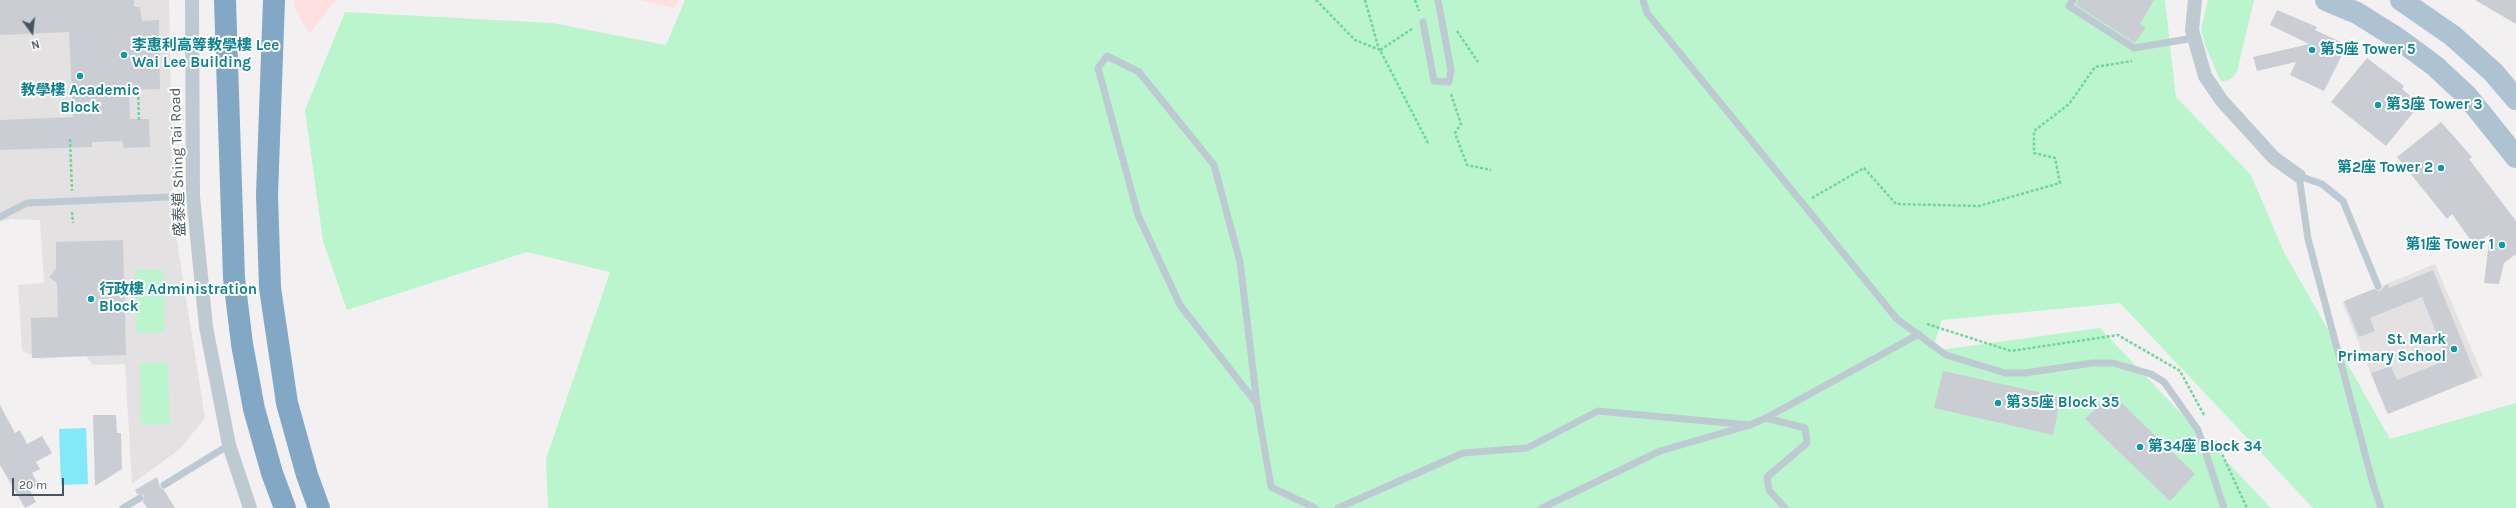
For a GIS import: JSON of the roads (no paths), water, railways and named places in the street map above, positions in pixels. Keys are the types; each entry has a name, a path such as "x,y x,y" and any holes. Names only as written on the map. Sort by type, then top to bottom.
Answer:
{"highway":[{"path":"225,0 231,147 234,278 242,344 254,409 272,473 285,508"},
{"path":"231,147 240,0"},
{"path":"274,0 267,188 270,288 287,403 307,475 319,508"}],"main road":[{"path":"2326,0 2357,13 2397,38 2434,66 2467,96 2516,157"},
{"path":"2401,0 2459,41 2493,72 2516,99"}],"street":[{"name":"盛泰道 Shing Tai Road","path":"192,0 193,196 206,327 229,445 250,508"},
{"path":"2195,0 2192,30 2205,76 2222,101 2274,158 2299,176"}],"lane":[{"path":"1423,22 1434,81 1449,82 1451,70 1438,0"},
{"path":"1643,0 1647,13 1897,319 1946,355 2005,373 2025,374 2092,363 2113,363 2151,374 2164,382 2198,430 2224,508"},
{"path":"2073,0 2069,6 2134,48 2194,38"},
{"path":"1257,404 1180,305 1138,215 1098,68 1107,56 1139,72 1214,165 1240,262 1257,404 1271,487 1315,508"},
{"path":"2378,286 2343,201 2322,184 2299,176 2308,239 2368,468 2381,508"},
{"path":"0,217 27,203 193,196"},
{"path":"1542,508 1660,451 1750,425 1766,418 1919,334"},
{"path":"1338,508 1463,453 1527,448 1598,411 1750,425"},
{"path":"1766,418 1805,428 1807,443 1767,477 1769,490 1785,508"},
{"path":"164,485 229,445"},
{"path":"123,508 140,498"}],"water":[{"path":"86,428 88,484 61,485 59,429"}],"place":[{"name":"第5座 Tower 5","path":"2312,50"},
{"name":"李惠利高等教學樓 Lee Wai Lee Building","path":"124,55"},
{"name":"教學樓 Academic Block","path":"80,76"},
{"name":"第3座 Tower 3","path":"2378,105"},
{"name":"第2座 Tower 2","path":"2441,168"},
{"name":"第1座 Tower 1","path":"2502,245"},
{"name":"行政樓 Administration Block","path":"91,299"},
{"name":"St. Mark Primary School","path":"2454,349"},
{"name":"第35座 Block 35","path":"1998,403"},
{"name":"第34座 Block 34","path":"2140,447"}]}
